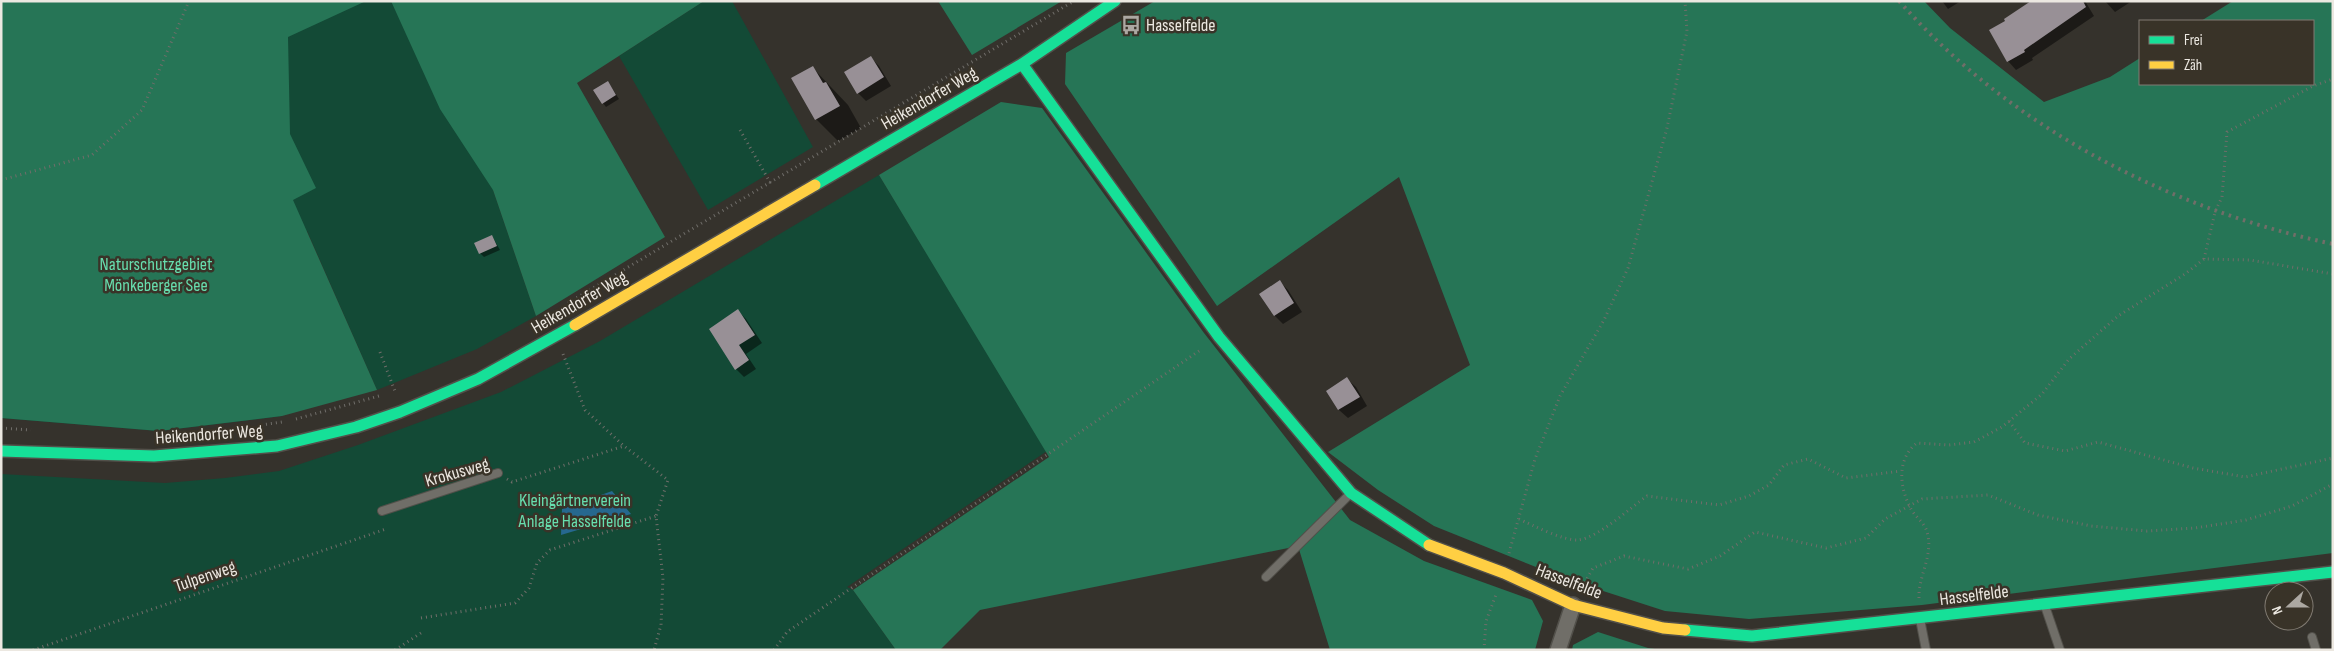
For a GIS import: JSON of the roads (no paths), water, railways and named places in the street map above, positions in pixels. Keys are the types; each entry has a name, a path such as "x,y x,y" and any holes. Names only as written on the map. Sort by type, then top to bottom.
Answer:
{"street":[{"name":"Heikendorfer Weg","path":"1,451 154,456 258,448 277,446 356,427 400,412 478,378 578,324 1022,64 1115,1"},
{"name":"Hasselfelde","path":"1022,64 1219,337 1351,493 1426,544 1504,573 1573,605 1663,628 1752,636 2333,572"},
{"path":"1558,650 1573,605"}],"lane":[{"name":"Krokusweg","path":"382,511 498,473"},
{"path":"1266,577 1351,493"},
{"path":"2044,604 2060,650"},
{"path":"1920,619 1926,650"},
{"path":"2312,637 2316,650"}],"water":[{"path":"612,491 631,514 561,535 562,509"}],"railway":[{"path":"1899,1 1943,46 1991,88 2042,124 2096,157 2153,185 2212,209 2272,229 2333,244"}],"place":[{"name":"Hasselfelde","path":"1131,25"}],"park label":[{"name":"Naturschutzgebiet Mönkeberger See","path":"156,274"},
{"name":"Kleingärtnerverein Anlage Hasselfelde","path":"575,510"}]}
